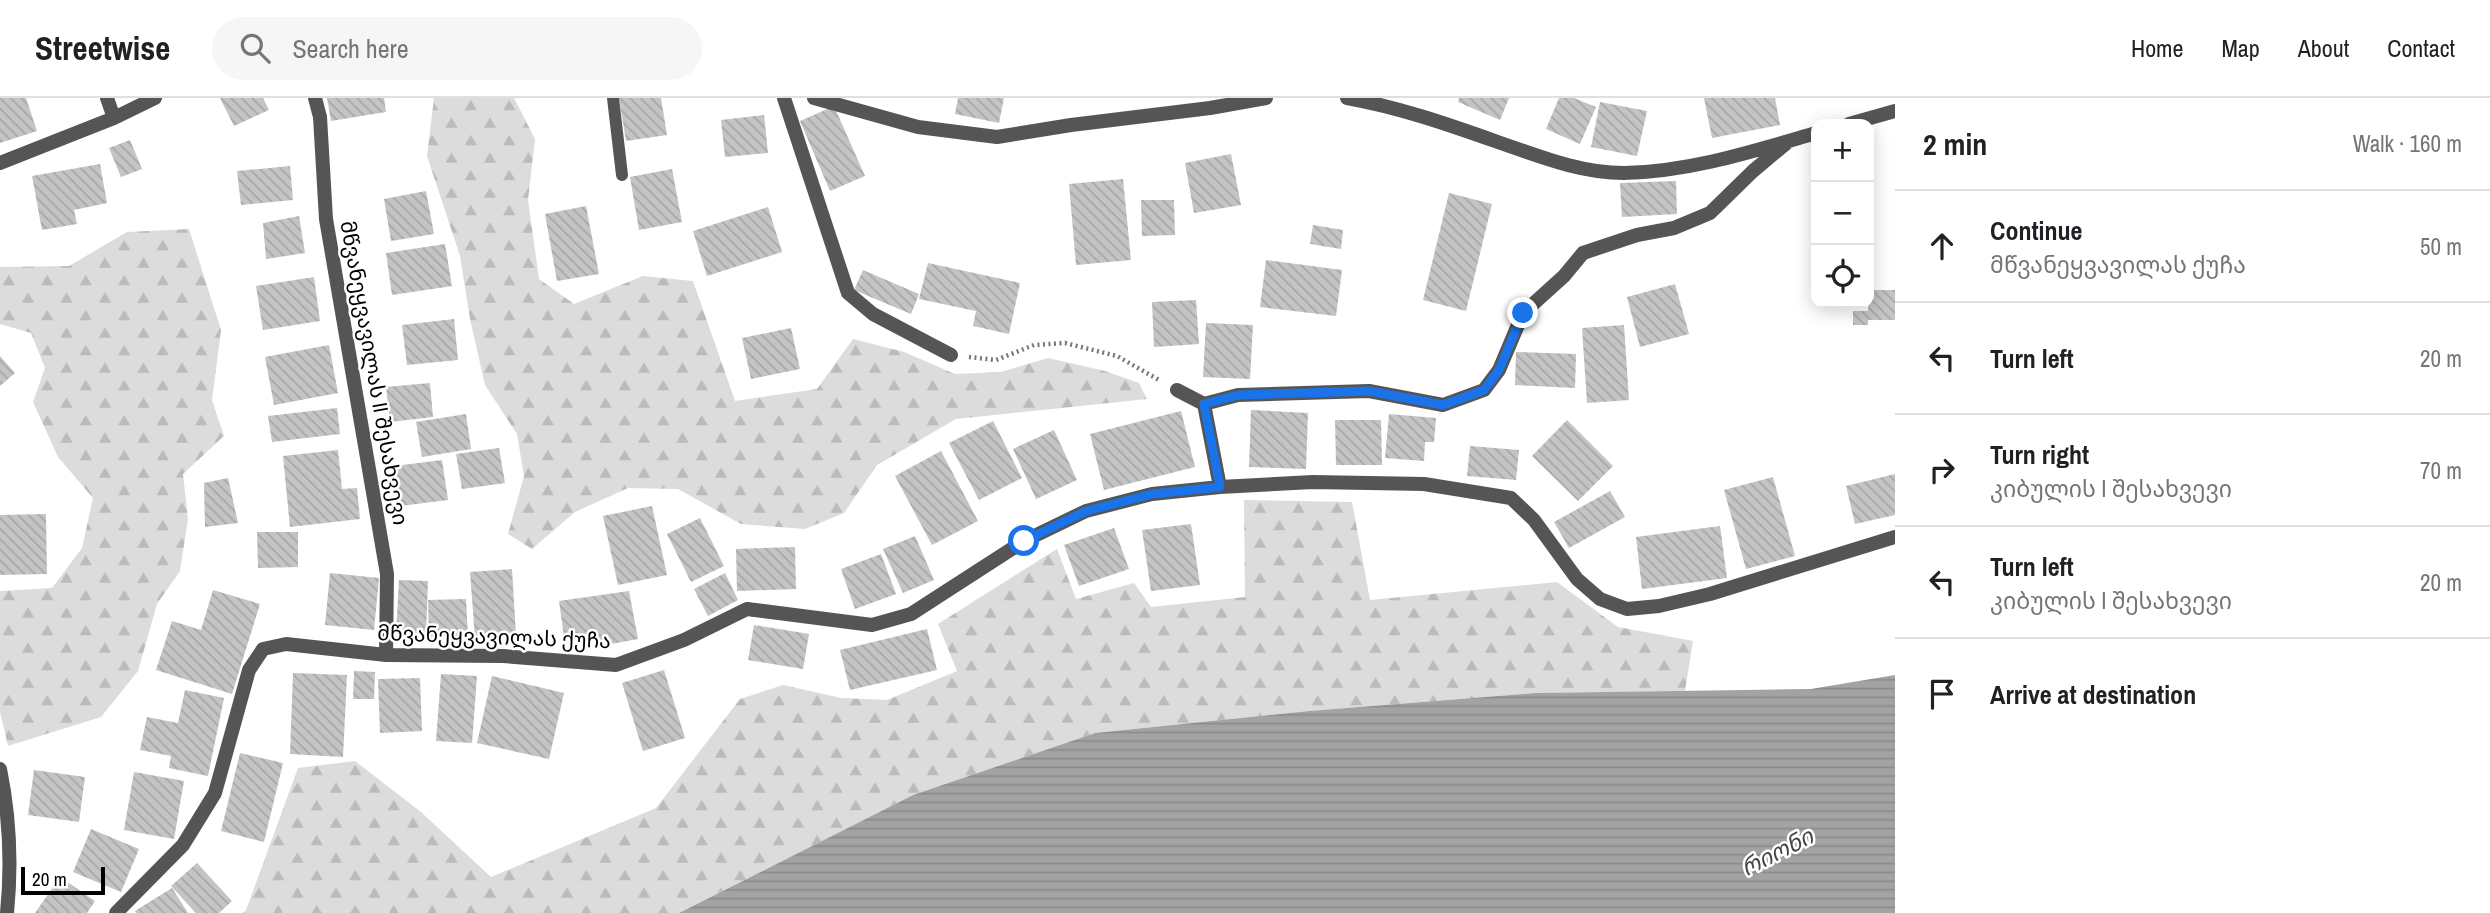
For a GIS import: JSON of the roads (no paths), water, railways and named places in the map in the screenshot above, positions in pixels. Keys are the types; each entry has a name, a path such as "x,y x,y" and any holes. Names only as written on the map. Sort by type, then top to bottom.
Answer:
{"street":[{"path":"107,98 114,118"},
{"path":"0,163 114,118 155,98"},
{"name":"მწვანეყვავილას II შესახვევი","path":"315,98 320,117 326,219 387,574 386,655"},
{"path":"784,98 848,293 873,314 951,355"},
{"path":"814,98 918,127 997,137 1266,98"},
{"path":"1347,98 1378,103 1564,165 1622,173 1691,166 1811,134"},
{"path":"1867,119 1895,111"},
{"path":"1177,390 1204,404 1238,395 1369,391 1443,405 1484,390 1499,370 1523,313 1564,276 1583,253 1637,235 1674,228 1710,213 1789,141"},
{"path":"1204,404 1220,487"},
{"name":"მწვანეყვავილას ქუჩა","path":"116,913 183,845 215,793 249,670 263,649 286,644 386,655 503,656 617,665 684,640 747,609 872,625 911,614 1024,541 1086,511 1152,494 1220,487 1313,482 1424,484 1511,498 1534,520 1577,579 1600,598 1628,609 1659,606 1710,594 1895,537"},
{"path":"0,769 9,811 11,877 7,913"}],"lane":[{"path":"613,98 622,175"}],"water":[{"name":"რიონი","path":"1895,675 1895,913 679,913 913,795 1095,733 1309,711 1535,693 1811,689"}]}
